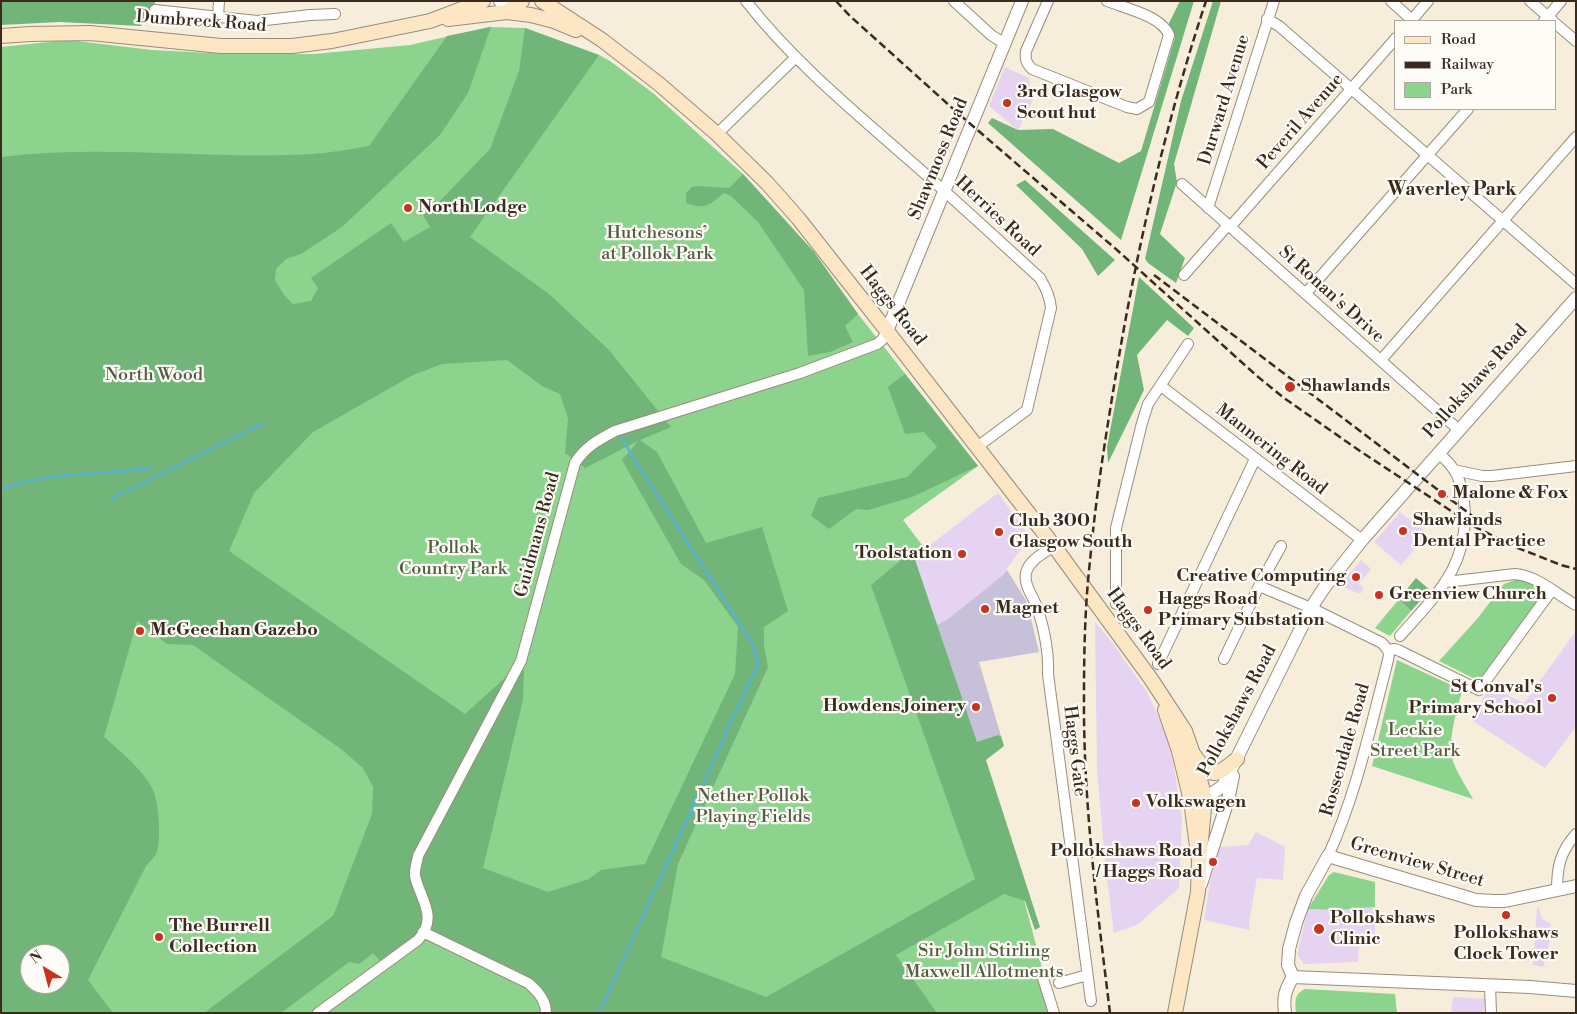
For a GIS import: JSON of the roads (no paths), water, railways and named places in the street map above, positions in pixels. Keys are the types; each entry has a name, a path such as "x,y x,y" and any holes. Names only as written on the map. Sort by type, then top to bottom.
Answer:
{"main road":[{"name":"Dumbreck Road","path":"1,36 90,33 221,46 292,46 341,40 430,21 483,1"},
{"path":"430,21 485,16 504,5 522,1"},
{"name":"Haggs Road","path":"542,1 602,40 659,84 717,134 761,176 784,202 1054,546 1157,688 1185,731 1192,751 1198,800"},
{"path":"504,5 554,21 602,40"},
{"name":"Haggs Road","path":"1157,688 1198,800"},
{"path":"1192,751 1200,764 1212,773 1219,773 1237,759"},
{"path":"1175,1013 1198,892 1198,800"}],"street":[{"path":"218,17 219,1"},
{"name":"Herries Road","path":"746,1 795,58 1040,278 1049,295 1051,308 1027,410 977,447"},
{"path":"954,1 1005,44"},
{"name":"Shawmoss Road","path":"887,331 1022,1"},
{"path":"1048,1 1026,50 1025,59 1029,66 1032,69 1127,107 1137,109 1149,102 1169,35 1167,30 1156,20 1107,1"},
{"name":"Durward Avenue","path":"1208,208 1274,1"},
{"path":"1391,1 1410,20"},
{"path":"1412,20 1428,1"},
{"path":"1530,1 1549,20"},
{"path":"1551,20 1561,1"},
{"path":"156,10 257,21 335,14"},
{"path":"1267,19 1279,26 1576,284"},
{"path":"1557,26 1576,41"},
{"name":"Peveril Avenue","path":"1184,275 1394,40"},
{"path":"717,134 795,58"},
{"path":"1306,293 1467,110"},
{"path":"1380,360 1576,137"},
{"name":"St Ronan's Drive","path":"1182,184 1459,430"},
{"name":"Pollokshaws Road","path":"1198,800 1223,786 1311,608 1324,588 1362,540 1576,298"},
{"name":"Guidmans Road","path":"423,932 428,920 415,875 418,856 520,660 575,463 582,453 593,443 615,431 800,373 877,344 882,340 887,331"},
{"path":"1116,604 1116,528 1142,423 1148,404 1188,344"},
{"name":"Mannering Road","path":"1160,386 1362,540"},
{"path":"1400,636 1446,582 1455,567 1460,552 1465,522 1462,490 1454,470 1448,461 1438,453"},
{"path":"1158,664 1255,459"},
{"path":"1454,470 1482,476 1492,476 1576,466"},
{"name":"Haggs Gate","path":"1054,546 1032,563 1027,571 1026,578 1039,611 1049,658 1048,674 1091,1001"},
{"path":"1224,659 1259,586 1281,546"},
{"path":"1446,582 1515,574 1532,577 1576,605"},
{"path":"1259,586 1311,608 1382,643 1388,650 1395,649 1400,651 1479,690 1552,590"},
{"name":"Rossendale Road","path":"1328,856 1341,828 1360,769 1387,664 1388,650"},
{"path":"1198,892 1228,800 1237,759"},
{"path":"1557,890 1557,872 1562,855 1576,834"},
{"path":"1293,976 1288,965 1289,949 1296,923 1306,896 1328,856"},
{"name":"Greenview Street","path":"1328,856 1476,900 1505,901 1576,886"},
{"path":"318,1013 418,940 423,932 528,983 541,996 546,1013"},
{"path":"1042,975 1054,1013"},
{"path":"1059,984 1087,975"},
{"path":"1293,976 1576,991"},
{"path":"1284,1013 1286,988 1293,976"},
{"path":"1490,985 1491,1013"}],"waterway":[{"path":"112,498 264,423"},
{"path":"599,1013 758,663 752,643 622,438"},
{"path":"1,489 19,483 57,476 153,468"}],"railway":[{"path":"836,1 850,16 960,115 1117,250 1284,398 1477,528 1518,548 1576,569"},
{"path":"1110,1013 1088,814 1084,734 1084,661 1088,578 1106,436 1135,270 1155,180 1179,90 1206,1"},
{"path":"1154,275 1475,518"}],"place":[{"name":"3rd Glasgow Scout hut","path":"1007,103"},
{"name":"North Lodge","path":"408,208"},
{"name":"Shawlands","path":"1290,387"},
{"name":"Malone & Fox","path":"1442,494"},
{"name":"Shawlands Dental Practice","path":"1403,531"},
{"name":"Club 300 Glasgow South","path":"999,532"},
{"name":"Toolstation","path":"962,554"},
{"name":"Creative Computing","path":"1356,577"},
{"name":"Greenview Church","path":"1379,595"},
{"name":"Magnet","path":"985,609"},
{"name":"Haggs Road Primary Substation","path":"1148,610"},
{"name":"McGeechan Gazebo","path":"140,631"},
{"name":"St Conval's Primary School","path":"1552,698"},
{"name":"Howdens Joinery","path":"976,707"},
{"name":"Volkswagen","path":"1136,803"},
{"name":"Pollokshaws Road / Haggs Road","path":"1213,862"},
{"name":"Pollokshaws Clock Tower","path":"1506,915"},
{"name":"Pollokshaws Clinic","path":"1319,929"},
{"name":"The Burrell Collection","path":"159,937"}],"district":[{"name":"Waverley Park","path":"1452,190"}],"park label":[{"name":"Hutchesons’ at Pollok Park","path":"657,244"},
{"name":"North Wood","path":"154,376"},
{"name":"Pollok Country Park","path":"453,559"},
{"name":"Leckie Street Park","path":"1415,741"},
{"name":"Nether Pollok Playing Fields","path":"753,808"},
{"name":"Sir John Stirling Maxwell Allotments","path":"984,962"}]}
